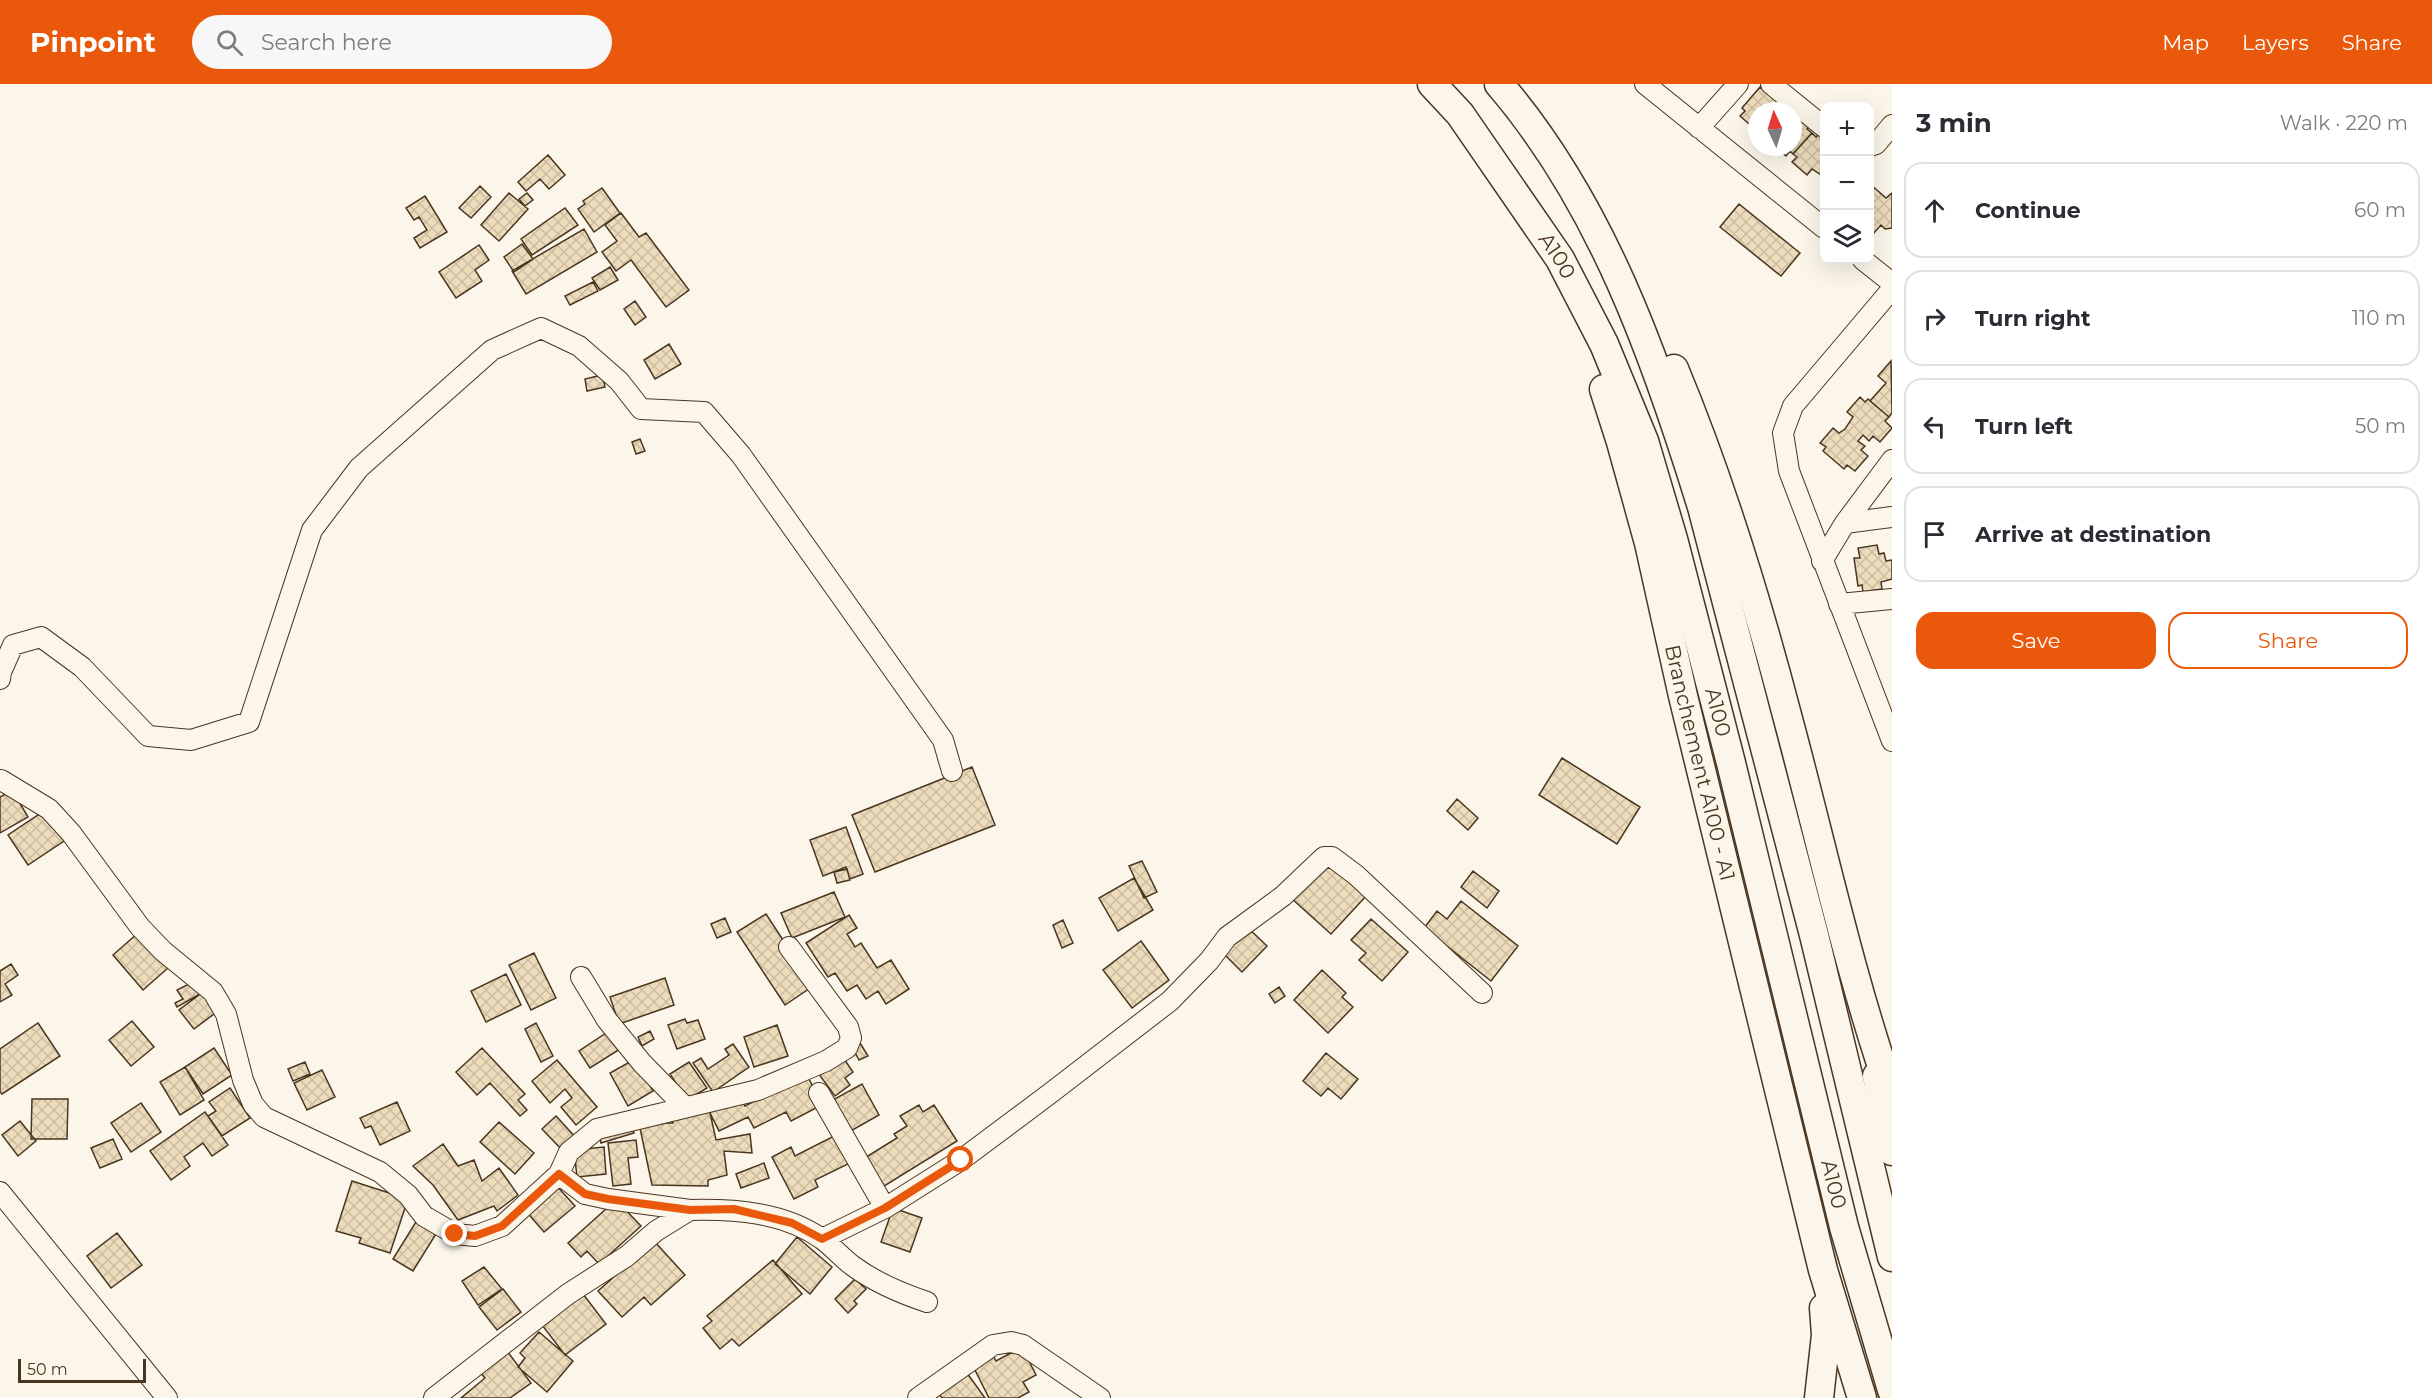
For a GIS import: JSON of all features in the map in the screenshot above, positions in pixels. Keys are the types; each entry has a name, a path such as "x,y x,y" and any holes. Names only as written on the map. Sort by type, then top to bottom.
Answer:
{"highway":[{"name":"A100","path":"1432,84 1460,114 1560,259 1604,344 1644,441 1676,550 1731,763 1844,1227 1892,1390"},
{"name":"A100","path":"1499,84 1526,115 1569,180 1603,246 1630,303 1679,436 1702,507 1814,935 1892,1257"},
{"path":"1569,180 1645,305 1705,443 1729,514 1785,705 1868,1026 1892,1151"},
{"name":"Branchement A100 - A1","path":"1560,259 1622,442 1649,543 1683,696 1823,1269"},
{"path":"1868,1026 1892,1096"},
{"path":"1819,1398 1826,1335 1823,1269"},
{"path":"1823,1269 1862,1398"}],"street":[{"path":"1645,84 1820,225"},
{"path":"1699,128 1738,84"},
{"path":"1771,84 1820,124"},
{"path":"1874,145 1892,125"},
{"path":"1868,264 1892,283"},
{"path":"1892,289 1793,406 1783,433 1789,471 1892,741"},
{"path":"0,679 14,645 41,637 82,667 148,736 191,740 249,722 312,530 359,468 492,350 541,328 579,346 619,381 641,409 704,412 741,455 943,740 952,771"},
{"path":"1822,561 1845,523 1892,460"},
{"path":"1845,523 1892,517"},
{"path":"1839,604 1892,599"},
{"path":"0,778 49,810 71,833 140,927 163,951 213,992 226,1014 243,1080 253,1104 264,1117 380,1172 408,1195 424,1216 455,1234 475,1236 502,1226 559,1174 569,1152 597,1129 684,1106 758,1090 826,1061 847,1048 851,1038 848,1027 789,947"},
{"path":"822,1239 885,1208 961,1160 1170,1001 1209,961 1227,937 1283,896 1324,857 1332,857 1356,875 1482,993"},
{"path":"581,978 607,1020 642,1063 684,1106"},
{"path":"819,1094 885,1208"},
{"path":"559,1174 585,1194 608,1199 690,1210 734,1209 792,1223 822,1239 852,1266 892,1290 927,1302"},
{"path":"0,1192 167,1398"},
{"path":"434,1398 568,1294 627,1256 656,1231 690,1210"},
{"path":"918,1398 993,1345 1011,1342 1023,1345 1100,1398"}],"building":[{"path":"1760,87 1778,102 1748,102 1748,123 1740,116 1745,111 1742,108"},
{"path":"1802,112 1814,122 1807,129 1812,133 1802,144"},
{"path":"1812,133 1816,137 1820,133 1820,174 1812,169 1807,175 1792,162 1796,156 1802,156 1802,144"},
{"path":"548,155 565,175 549,189 540,179 526,191 518,182"},
{"path":"480,186 491,197 471,218 459,208"},
{"path":"602,188 620,213 594,232 578,209 585,204 583,201"},
{"path":"1874,188 1886,198 1892,193 1892,228 1885,229 1881,225 1874,233"},
{"path":"509,193 528,209 499,241 481,225"},
{"path":"527,193 533,200 525,206 519,199"},
{"path":"425,196 447,232 420,248 414,238 427,230 419,217 414,220 406,208"},
{"path":"1739,204 1800,253 1781,276 1720,227"},
{"path":"565,208 578,225 532,255 521,239"},
{"path":"621,213 639,237 646,233 689,290 666,307 631,260 616,271 602,252 617,241 605,225"},
{"path":"584,229 597,252 526,294 512,271"},
{"path":"522,244 533,259 514,272 504,257"},
{"path":"479,245 489,260 475,270 482,281 456,298 439,272"},
{"path":"610,267 618,280 600,290 592,278"},
{"path":"593,282 598,291 570,305 565,296"},
{"path":"635,301 646,317 635,325 624,309"},
{"path":"669,344 681,364 655,379 644,360"},
{"path":"1891,361 1892,413 1889,417 1870,401 1886,383 1878,376"},
{"path":"602,375 605,387 587,391 585,379"},
{"path":"1860,397 1865,402 1868,399 1889,417 1885,421 1892,428 1880,442 1873,436 1869,441 1863,435 1858,441 1865,446 1861,450 1868,456 1855,471 1847,465 1844,469 1823,451 1826,447 1820,443 1833,428 1839,433 1845,429 1853,417 1847,412"},
{"path":"640,439 645,451 636,454 632,442"},
{"path":"1877,545 1879,554 1884,553 1886,561 1892,560 1892,579 1881,582 1882,589 1863,592 1862,585 1858,586 1854,558 1860,558 1858,548"},
{"path":"1562,758 1640,807 1617,844 1539,795"},
{"path":"972,767 995,825 875,872 852,815"},
{"path":"12,790 28,817 0,833 0,797"},
{"path":"1457,799 1478,818 1468,830 1447,811"},
{"path":"47,809 67,839 28,865 8,835"},
{"path":"846,827 863,874 850,879 846,867 823,876 810,840"},
{"path":"1327,859 1367,895 1331,934 1291,898"},
{"path":"1142,861 1157,892 1144,898 1129,866"},
{"path":"847,869 850,880 837,883 834,872"},
{"path":"1473,871 1499,891 1487,908 1461,887"},
{"path":"1134,878 1153,910 1118,931 1099,898"},
{"path":"834,892 845,917 792,938 781,913"},
{"path":"1461,901 1518,946 1491,981 1424,928 1437,911 1447,919"},
{"path":"766,914 813,986 785,1005 737,932"},
{"path":"849,915 857,928 847,934 855,947 861,943 877,968 891,960 909,989 886,1004 878,991 866,999 857,985 847,991 835,973 828,977 806,943"},
{"path":"725,918 731,932 717,938 711,924"},
{"path":"1371,919 1408,952 1382,981 1359,960 1366,953 1351,940"},
{"path":"1063,920 1073,943 1062,948 1053,925"},
{"path":"1245,925 1267,946 1242,972 1220,950"},
{"path":"138,933 168,968 143,990 113,955"},
{"path":"1141,941 1169,980 1132,1008 1103,970"},
{"path":"534,953 556,998 531,1010 509,965"},
{"path":"11,964 18,975 5,984 12,995 0,1002 0,971"},
{"path":"1322,970 1346,993 1342,997 1353,1007 1328,1033 1294,1000"},
{"path":"506,974 521,1005 486,1022 471,991"},
{"path":"665,978 674,1005 619,1024 610,997"},
{"path":"193,982 200,994 177,1007 175,1003 183,999 177,990"},
{"path":"1279,987 1285,996 1275,1003 1269,994"},
{"path":"203,992 218,1011 194,1029 179,1010"},
{"path":"685,1019 687,1023 698,1020 705,1039 677,1049 668,1025"},
{"path":"132,1021 154,1047 131,1066 109,1040"},
{"path":"38,1023 60,1056 2,1094 0,1092 0,1049"},
{"path":"536,1023 553,1056 541,1062 525,1029"},
{"path":"777,1025 788,1056 754,1067 744,1037"},
{"path":"609,1031 620,1049 590,1068 579,1051"},
{"path":"650,1031 654,1039 642,1046 638,1037"},
{"path":"860,1043 868,1056 859,1060 852,1047"},
{"path":"733,1044 749,1067 713,1092 693,1063 701,1058 708,1069 729,1055 725,1049"},
{"path":"214,1048 232,1075 203,1094 185,1067"},
{"path":"482,1048 525,1094 518,1100 527,1110 520,1116 490,1083 477,1095 456,1072"},
{"path":"1326,1053 1358,1079 1341,1099 1328,1088 1321,1096 1303,1081"},
{"path":"842,1056 853,1072 845,1078 850,1085 835,1096 818,1073"},
{"path":"635,1059 653,1091 628,1106 610,1073"},
{"path":"557,1060 597,1107 576,1125 561,1107 572,1098 565,1089 550,1103 532,1081"},
{"path":"305,1062 310,1074 293,1081 288,1069"},
{"path":"689,1062 707,1088 687,1100 670,1074"},
{"path":"185,1067 204,1100 180,1115 160,1082"},
{"path":"322,1070 335,1097 307,1110 294,1083"},
{"path":"807,1075 822,1105 791,1121 786,1112 754,1128 748,1117 719,1131 709,1111 740,1096 745,1106"},
{"path":"862,1084 879,1115 849,1132 831,1101"},
{"path":"230,1088 250,1118 222,1136 208,1116 216,1111 209,1102"},
{"path":"32,1099 68,1099 67,1139 31,1139"},
{"path":"397,1102 410,1131 380,1145 371,1126 365,1128 360,1118"},
{"path":"141,1103 161,1132 131,1152 111,1123"},
{"path":"919,1105 923,1112 934,1105 957,1141 881,1188 863,1159 897,1138 894,1134 907,1126 900,1116"},
{"path":"709,1108 716,1140 750,1134 752,1153 724,1151 727,1175 708,1180 708,1186 652,1185 640,1128 673,1123 674,1116"},
{"path":"205,1112 228,1145 212,1156 203,1143 184,1157 190,1166 171,1180 150,1151"},
{"path":"556,1116 578,1140 564,1152 542,1129"},
{"path":"20,1121 36,1141 18,1156 2,1135"},
{"path":"631,1121 634,1133 601,1143 598,1130"},
{"path":"499,1122 534,1153 515,1174 480,1142"},
{"path":"838,1134 852,1162 815,1180 818,1187 794,1199 772,1157 791,1147 795,1156"},
{"path":"113,1139 122,1159 100,1168 91,1148"},
{"path":"636,1140 638,1157 628,1158 631,1184 613,1186 608,1143"},
{"path":"443,1144 458,1166 474,1160 482,1181 499,1168 518,1195 497,1211 494,1206 458,1220 433,1185 413,1166"},
{"path":"604,1147 606,1174 577,1177 574,1150"},
{"path":"764,1163 769,1178 741,1188 736,1174"},
{"path":"352,1181 408,1199 390,1253 359,1243 361,1238 336,1231"},
{"path":"554,1183 575,1206 544,1232 524,1209"},
{"path":"616,1200 641,1226 599,1264 587,1251 581,1257 568,1243"},
{"path":"893,1208 922,1218 910,1252 881,1242"},
{"path":"419,1217 439,1229 413,1271 393,1259"},
{"path":"117,1233 142,1265 111,1288 87,1256"},
{"path":"797,1237 832,1267 810,1294 775,1264"},
{"path":"654,1241 685,1275 651,1305 644,1297 622,1317 598,1291"},
{"path":"773,1260 802,1294 739,1346 732,1339 720,1349 703,1328 712,1321 707,1316"},
{"path":"484,1267 502,1289 478,1305 462,1281"},
{"path":"855,1279 866,1289 854,1301 857,1304 848,1313 835,1299"},
{"path":"503,1289 521,1312 497,1330 479,1307"},
{"path":"583,1294 606,1324 565,1355 542,1325"},
{"path":"539,1332 573,1361 547,1392 518,1367 525,1358 520,1353"},
{"path":"1022,1347 1036,1375 1023,1382 1029,1392 1018,1398 989,1398 972,1364 992,1354 996,1361"},
{"path":"507,1351 531,1383 510,1398 461,1398 485,1378 480,1372"},
{"path":"967,1373 985,1398 942,1398 939,1394"}],"route":[{"path":"455,1234 475,1236 502,1226 559,1174 585,1194 632,1203 690,1210 734,1209 792,1223 822,1239 885,1208 961,1160"}]}
